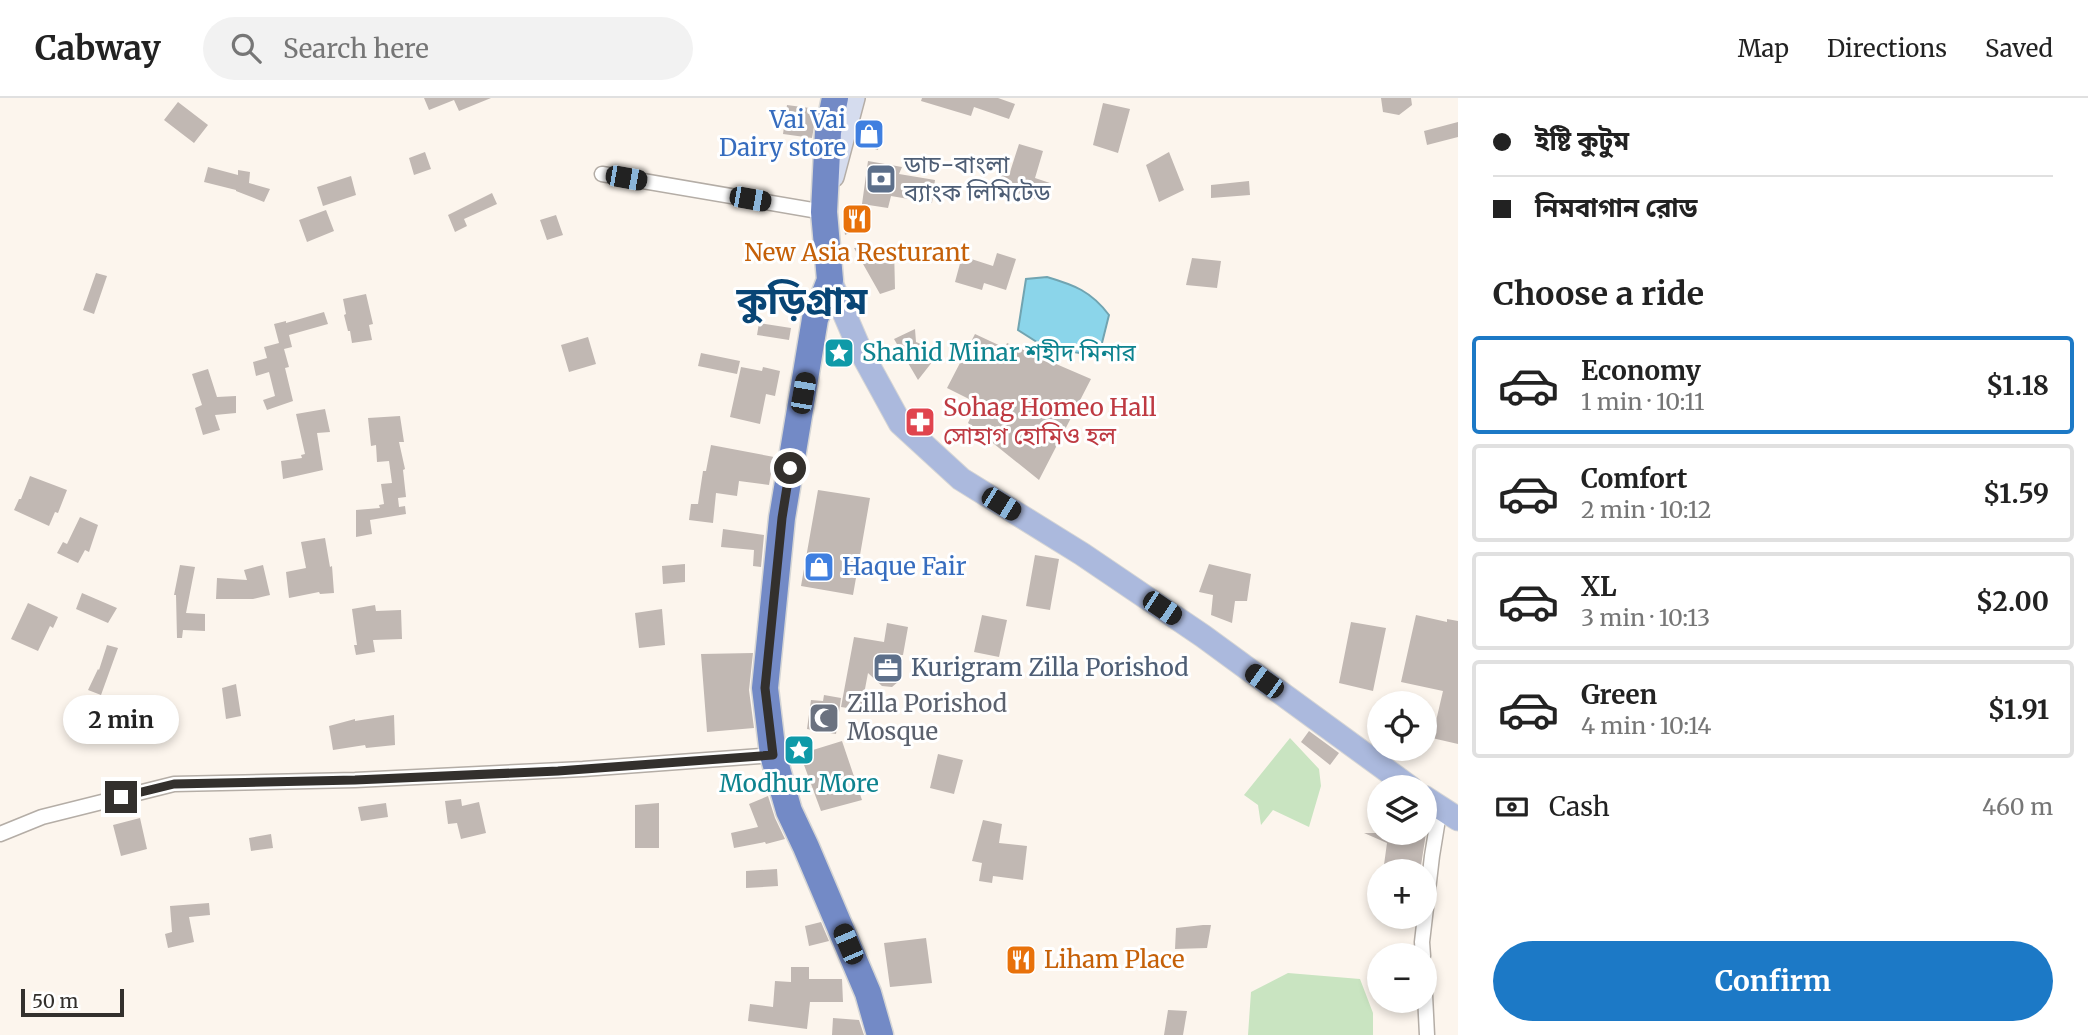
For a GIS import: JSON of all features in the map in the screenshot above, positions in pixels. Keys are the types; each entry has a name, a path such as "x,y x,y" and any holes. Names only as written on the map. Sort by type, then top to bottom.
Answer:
{"highway":[{"path":"835,98 828,132 824,212 830,280 815,319 782,518 765,688 773,755 789,811 869,993 880,1035"}],"main road":[{"path":"830,280 860,350 900,423 961,479 1082,554 1203,636 1393,775"}],"street":[{"path":"602,174 824,212 855,98"},
{"path":"0,834 42,817 174,784 355,780 569,770 773,755"},
{"path":"1422,943 1432,856 1441,808"},
{"path":"1426,1013 1427,1035"}],"green space":[{"path":"1290,738 1319,769 1321,786 1309,827 1273,810 1261,825 1258,805 1244,795"},
{"path":"1288,973 1360,979 1367,997 1367,1013 1373,1013 1373,1035 1248,1035 1251,992"}],"water":[{"path":"1047,277 1081,290 1096,300 1109,315 1100,351 1075,352 1053,341 1040,344 1018,330 1026,279"}],"building":[{"path":"424,98 491,98 459,111 454,100 429,110"},
{"path":"922,98 998,98 1015,104 1009,119 974,107 971,116 921,101"},
{"path":"1381,98 1411,98 1412,105 1399,115 1383,112"},
{"path":"178,102 208,125 194,143 164,120"},
{"path":"1103,103 1130,109 1118,153 1093,145"},
{"path":"787,105 817,109 812,138 783,134"},
{"name":"Vai Vai Dairy store","path":"862,119 883,126 878,150 856,143"},
{"path":"1458,122 1458,137 1427,145 1424,131"},
{"path":"1019,144 1043,151 1035,178 1050,183 1043,202 1012,191 1009,200 995,196 1003,170 1010,172"},
{"path":"425,152 431,169 414,175 409,158"},
{"path":"1169,152 1184,190 1159,202 1146,165"},
{"path":"868,161 902,167 899,174 935,180 932,203 891,196 888,208 862,204"},
{"path":"208,167 238,175 238,170 250,172 249,183 270,189 264,202 236,190 204,182"},
{"path":"351,176 356,195 323,206 317,187"},
{"path":"1249,181 1250,195 1211,198 1211,185"},
{"path":"492,193 497,204 464,219 467,226 455,232 448,215"},
{"name":"New Asia Resturant","path":"867,208 872,222 845,235 843,217"},
{"path":"326,210 334,231 307,242 299,220"},
{"path":"556,215 563,235 547,240 540,220"},
{"path":"894,247 895,289 880,294 854,248"},
{"path":"997,253 1016,259 1006,290 984,283 982,290 955,282 962,256 993,266"},
{"path":"1192,258 1221,261 1217,288 1186,285"},
{"path":"96,273 107,276 94,314 83,310"},
{"path":"366,294 373,324 369,325 372,340 352,343 344,315 343,299"},
{"path":"324,312 328,324 289,335 292,347 284,349 289,367 285,368 293,401 267,410 263,400 275,396 269,372 256,376 253,362 267,358 264,347 279,343 274,324"},
{"path":"759,323 791,328 789,340 757,335"},
{"path":"915,329 916,342 940,352 918,380 894,339"},
{"path":"975,334 1005,348 1007,343 1091,379 1039,480 968,423 977,403 947,388"},
{"path":"588,337 596,364 569,372 561,345"},
{"path":"701,353 740,361 737,374 698,366"},
{"path":"741,367 762,371 763,367 780,371 775,396 766,394 760,424 730,417"},
{"path":"208,369 217,397 236,396 236,413 215,415 220,430 203,435 195,408 202,405 192,374"},
{"path":"325,409 330,432 317,433 323,470 283,479 281,461 302,458 301,455 305,454 296,414"},
{"path":"400,416 404,442 399,442 405,469 406,497 398,498 399,507 405,506 406,514 370,520 372,534 356,537 356,510 380,508 379,505 384,504 381,484 392,483 389,461 377,462 376,445 371,446 368,418"},
{"path":"711,445 774,457 769,485 739,481 737,496 716,493 713,523 689,520 691,504 698,504 703,471 706,471"},
{"path":"30,476 67,490 58,513 55,512 49,526 14,510"},
{"path":"818,490 870,498 853,595 801,586"},
{"path":"80,517 98,525 89,552 85,550 78,563 57,553 63,542 67,544"},
{"path":"723,529 764,535 761,567 753,566 754,550 721,547"},
{"path":"325,538 330,567 332,566 334,593 319,592 289,598 286,572 306,568 301,542"},
{"path":"1035,555 1059,559 1050,610 1026,606"},
{"path":"685,564 685,582 663,584 662,566"},
{"path":"1209,564 1251,574 1247,601 1235,601 1232,623 1211,615 1213,595 1199,592"},
{"path":"180,565 195,567 186,613 205,614 205,631 183,630 182,638 177,638 174,595"},
{"path":"263,565 270,595 253,599 216,599 217,578 247,580 244,570"},
{"path":"82,593 117,608 108,623 76,609"},
{"path":"28,603 58,617 53,628 50,626 38,651 11,639"},
{"path":"375,605 376,611 401,610 402,639 373,640 375,652 356,655 352,609"},
{"path":"662,609 665,645 639,648 635,613"},
{"path":"982,615 1007,620 999,657 974,652"},
{"path":"1416,615 1447,622 1447,619 1458,621 1458,744 1437,739 1437,717 1443,691 1401,682"},
{"path":"1351,622 1386,628 1373,691 1339,683"},
{"name":"Kurigram Zilla Porishod","path":"887,623 908,627 903,655 895,655 902,672 899,681 892,687 882,686 868,673 861,710 841,707 854,637 884,642"},
{"path":"107,645 118,648 101,695 88,690 99,670"},
{"path":"753,653 749,690 754,728 707,732 701,654"},
{"path":"236,684 241,716 226,719 222,688"},
{"name":"Zilla Porishod Mosque","path":"824,695 841,698 836,734 807,729 811,700 823,701"},
{"path":"394,715 395,745 366,748 365,745 333,750 329,726 355,719"},
{"path":"1309,731 1339,753 1330,765 1301,742"},
{"path":"842,741 862,800 821,811 800,754"},
{"path":"938,754 963,760 954,794 930,788"},
{"path":"768,796 785,839 734,848 731,833 758,827 749,804"},
{"path":"461,799 462,806 479,802 486,833 461,839 457,823 448,824 445,801"},
{"path":"386,803 388,817 361,821 358,807"},
{"path":"659,803 659,848 635,848 635,805"},
{"path":"140,818 147,849 121,856 113,825"},
{"path":"983,820 1002,824 999,843 1027,846 1023,880 993,876 992,883 979,881 982,863 972,861"},
{"path":"271,834 273,848 251,851 249,838"},
{"path":"1387,845 1424,845 1422,859 1385,859"},
{"path":"777,869 778,886 746,888 746,871"},
{"path":"209,903 210,915 189,917 194,942 168,948 165,934 172,932 170,906"},
{"path":"821,922 829,941 809,946 805,926"},
{"path":"1211,925 1207,948 1175,949 1176,928"},
{"path":"926,938 932,983 890,987 884,943"},
{"path":"791,967 809,967 809,979 842,979 843,1002 810,1002 807,1029 748,1021 750,1004 773,1007 775,981 791,982"},
{"path":"1168,1010 1187,1011 1183,1035 1164,1035"},
{"path":"833,1018 859,1020 864,1035 832,1035"}],"place":[{"name":"Vai Vai Dairy store","path":"869,134"},
{"name":"ডাচ-বাংলা ব্যাংক লিমিটেড","path":"881,179"},
{"name":"New Asia Resturant","path":"857,219"},
{"name":"Shahid Minar শহীদ মিনার","path":"839,353"},
{"name":"Sohag Homeo Hall সোহাগ হোমিও হল","path":"920,422"},
{"name":"Haque Fair","path":"819,567"},
{"name":"Kurigram Zilla Porishod","path":"888,668"},
{"name":"Zilla Porishod Mosque","path":"824,718"},
{"name":"Modhur More","path":"799,750"},
{"name":"Liham Place","path":"1021,960"}],"district":[{"name":"কুড়িগ্রাম","path":"802,301"}],"route":[{"path":"121,797 174,784 355,780 558,771 773,755 765,688 782,518 790,468"}]}
